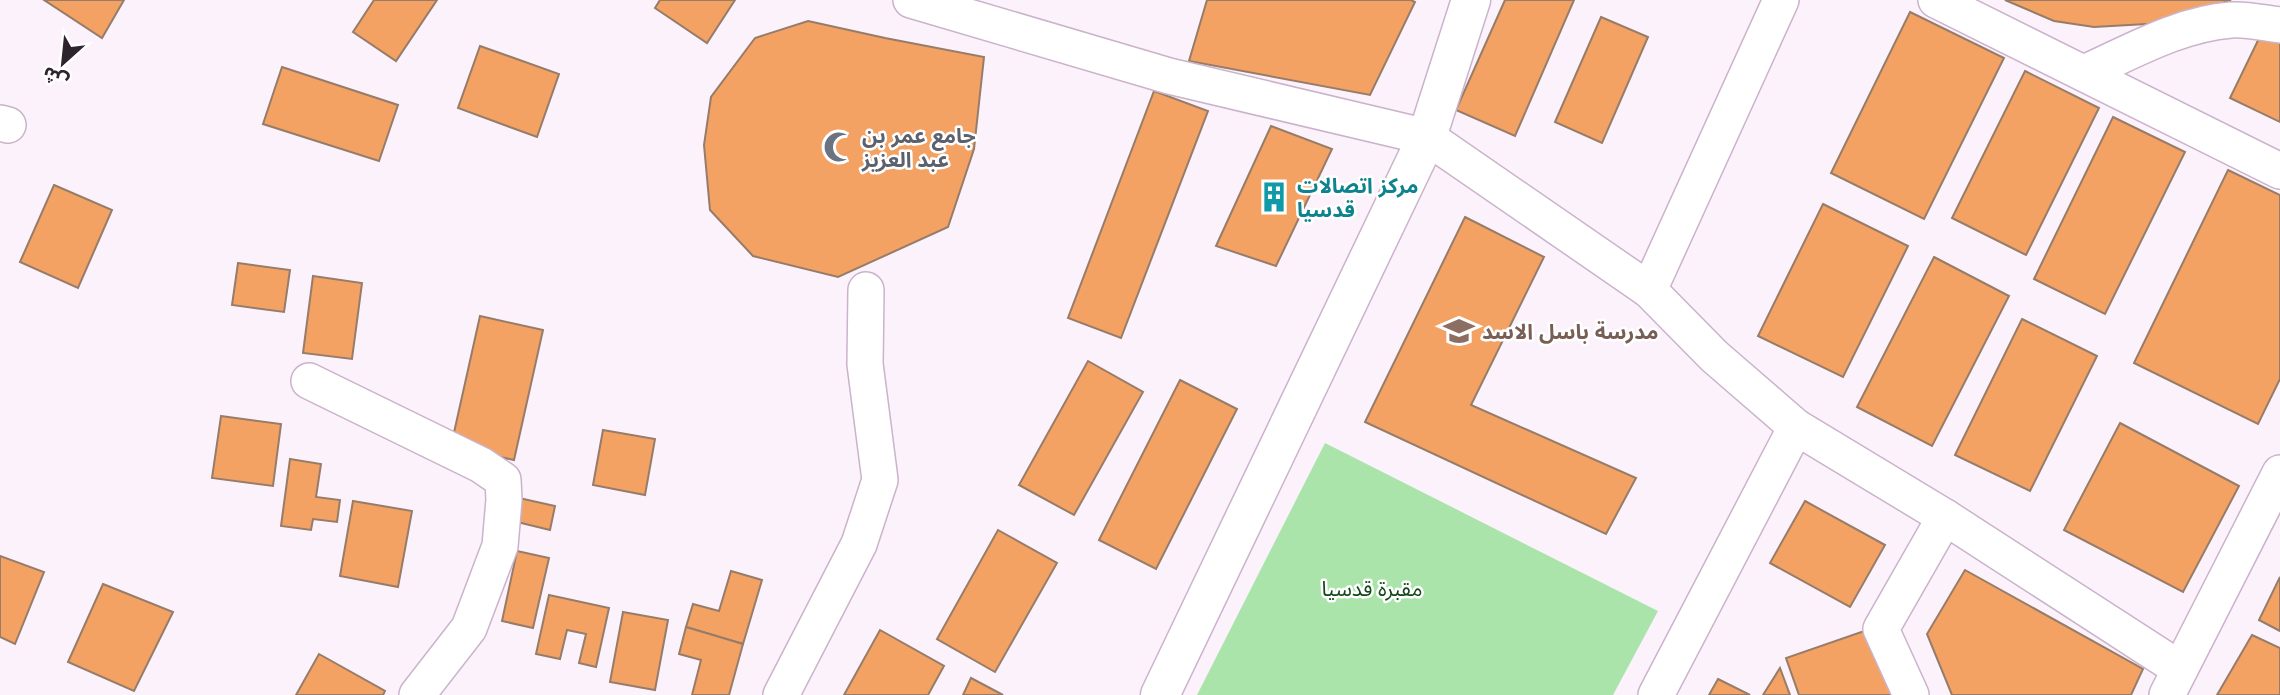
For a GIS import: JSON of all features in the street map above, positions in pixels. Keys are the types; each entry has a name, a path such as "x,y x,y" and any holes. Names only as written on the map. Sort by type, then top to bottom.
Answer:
{"main road":[{"path":"1160,695 1427,137 1471,0"}],"street":[{"path":"911,0 1169,76 1427,137 1649,290 1714,356 1796,427 1945,517 2173,682 2280,473"},
{"path":"1649,290 1781,0"},
{"path":"1936,0 2279,168"},
{"path":"2084,74 2191,27 2233,20 2280,25"},
{"path":"781,695 859,544 880,480 865,364 866,290"},
{"path":"310,381 481,465 503,480 500,546 469,628 417,695"},
{"path":"1656,695 1796,427"},
{"path":"1910,695 1881,629 1945,517"}],"green space":[{"name":"مقبرة قدسيا","path":"1325,443 1658,611 1613,695 1197,695"}],"building":[{"path":"44,0 124,0 102,38"},
{"path":"374,0 437,0 396,61 353,32"},
{"path":"660,0 735,0 707,43 655,8"},
{"path":"1207,0 1415,2 1370,95 1189,61"},
{"path":"1505,0 1574,0 1515,136 1456,110"},
{"path":"2005,0 2231,0 2164,23 2094,27 2054,21"},
{"path":"1910,12 2004,58 1924,219 1831,173"},
{"path":"1601,17 1648,37 1602,143 1555,122"},
{"name":"جامع عمر بن عبد العزيز","path":"808,21 984,57 974,149 948,227 838,277 753,256 710,210 704,145 711,97 755,38"},
{"path":"2263,30 2280,38 2280,122 2230,98"},
{"path":"480,46 559,74 537,137 458,108"},
{"path":"282,67 398,105 379,161 263,124"},
{"path":"2025,71 2099,108 2026,255 1952,218"},
{"path":"1154,91 1208,111 1121,338 1068,318"},
{"path":"2113,117 2185,152 2105,314 2034,279"},
{"name":"مركز اتصالات قدسيا","path":"1271,126 1332,149 1276,266 1216,246"},
{"path":"2228,170 2280,195 2280,379 2258,424 2134,363"},
{"path":"54,185 112,210 78,288 20,262"},
{"path":"1823,204 1908,246 1843,377 1758,336"},
{"name":"مدرسة باسل الاسد","path":"1465,217 1544,257 1471,405 1636,478 1606,534 1365,422"},
{"path":"1934,257 2009,296 1932,446 1857,407"},
{"path":"238,263 290,270 284,312 232,305"},
{"path":"313,276 362,283 352,359 303,353"},
{"path":"480,316 543,330 514,460 451,446"},
{"path":"2022,319 2097,356 2030,491 1955,455"},
{"path":"1088,361 1143,392 1074,515 1019,485"},
{"path":"1180,380 1237,409 1156,569 1099,540"},
{"path":"221,416 281,424 273,486 212,478"},
{"path":"2120,423 2239,486 2183,592 2064,530"},
{"path":"603,430 655,439 645,495 593,485"},
{"path":"290,459 321,464 316,497 340,500 337,522 313,519 311,530 281,526"},
{"path":"519,498 555,506 550,530 513,521"},
{"path":"353,501 412,511 398,587 340,576"},
{"path":"1805,501 1885,545 1850,607 1770,563"},
{"path":"998,530 1057,563 995,672 937,639"},
{"path":"517,551 549,558 533,628 502,621"},
{"path":"0,556 44,572 15,644 0,637"},
{"path":"1965,570 2143,669 2131,695 1952,695 1927,634"},
{"path":"731,571 762,580 743,644 686,627 693,604 719,611"},
{"path":"2280,577 2280,631 2259,620"},
{"path":"103,584 173,612 134,691 68,662"},
{"path":"549,595 609,608 596,667 579,663 586,634 567,630 560,659 536,654"},
{"path":"623,612 668,620 655,690 610,682"},
{"path":"686,627 743,644 729,695 692,695 701,660 679,654"},
{"path":"1870,629 1893,695 1799,695 1786,658"},
{"path":"880,630 944,666 928,695 844,695"},
{"path":"2252,635 2280,648 2280,695 2217,695"},
{"path":"319,654 385,691 383,695 296,695"},
{"path":"1780,668 1790,695 1763,695"},
{"path":"971,678 1003,695 963,695"},
{"path":"1718,679 1750,695 1709,695"}],"place":[{"name":"جامع عمر بن عبد العزيز","path":"839,147"},
{"name":"مركز اتصالات قدسيا","path":"1274,197"},
{"name":"مدرسة باسل الاسد","path":"1459,331"}]}
